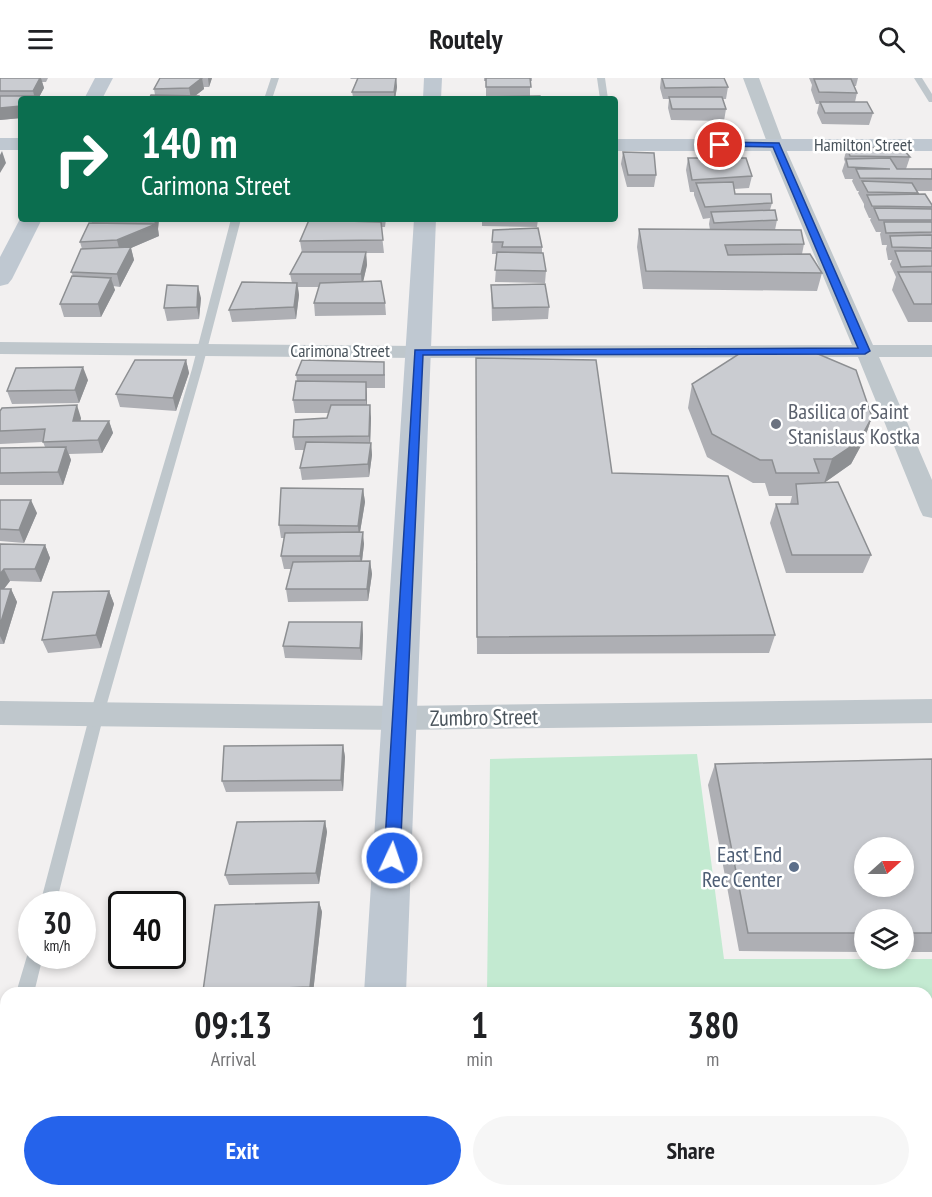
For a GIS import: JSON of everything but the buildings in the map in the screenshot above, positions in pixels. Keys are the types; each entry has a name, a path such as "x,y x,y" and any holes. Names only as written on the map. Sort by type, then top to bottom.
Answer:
{"street":[{"path":"95,96 104,78"},
{"path":"432,96 433,78"},
{"path":"751,78 776,145 865,351 876,370 932,510"},
{"path":"0,144 18,144"},
{"name":"Hamilton Street","path":"618,145 932,145"},
{"path":"0,279 29,222"},
{"path":"385,987 425,222"},
{"name":"Carimona Street","path":"0,348 418,352 932,351"},
{"name":"Zumbro Street","path":"0,713 399,718 932,711"}],"lane":[{"path":"269,96 275,78"},
{"path":"601,78 604,96"},
{"path":"918,78 932,100"},
{"path":"51,891 97,714 202,350 235,222"},
{"path":"27,987 31,969"}],"green space":[{"path":"697,754 724,959 854,959 854,969 914,969 914,959 932,959 932,987 487,987 490,759"}],"place":[{"name":"Basilica of Saint Stanislaus Kostka","path":"776,424"},
{"name":"East End Rec Center","path":"794,867"}],"route":[{"path":"392,858 418,352 865,351 776,145 720,145"}]}
